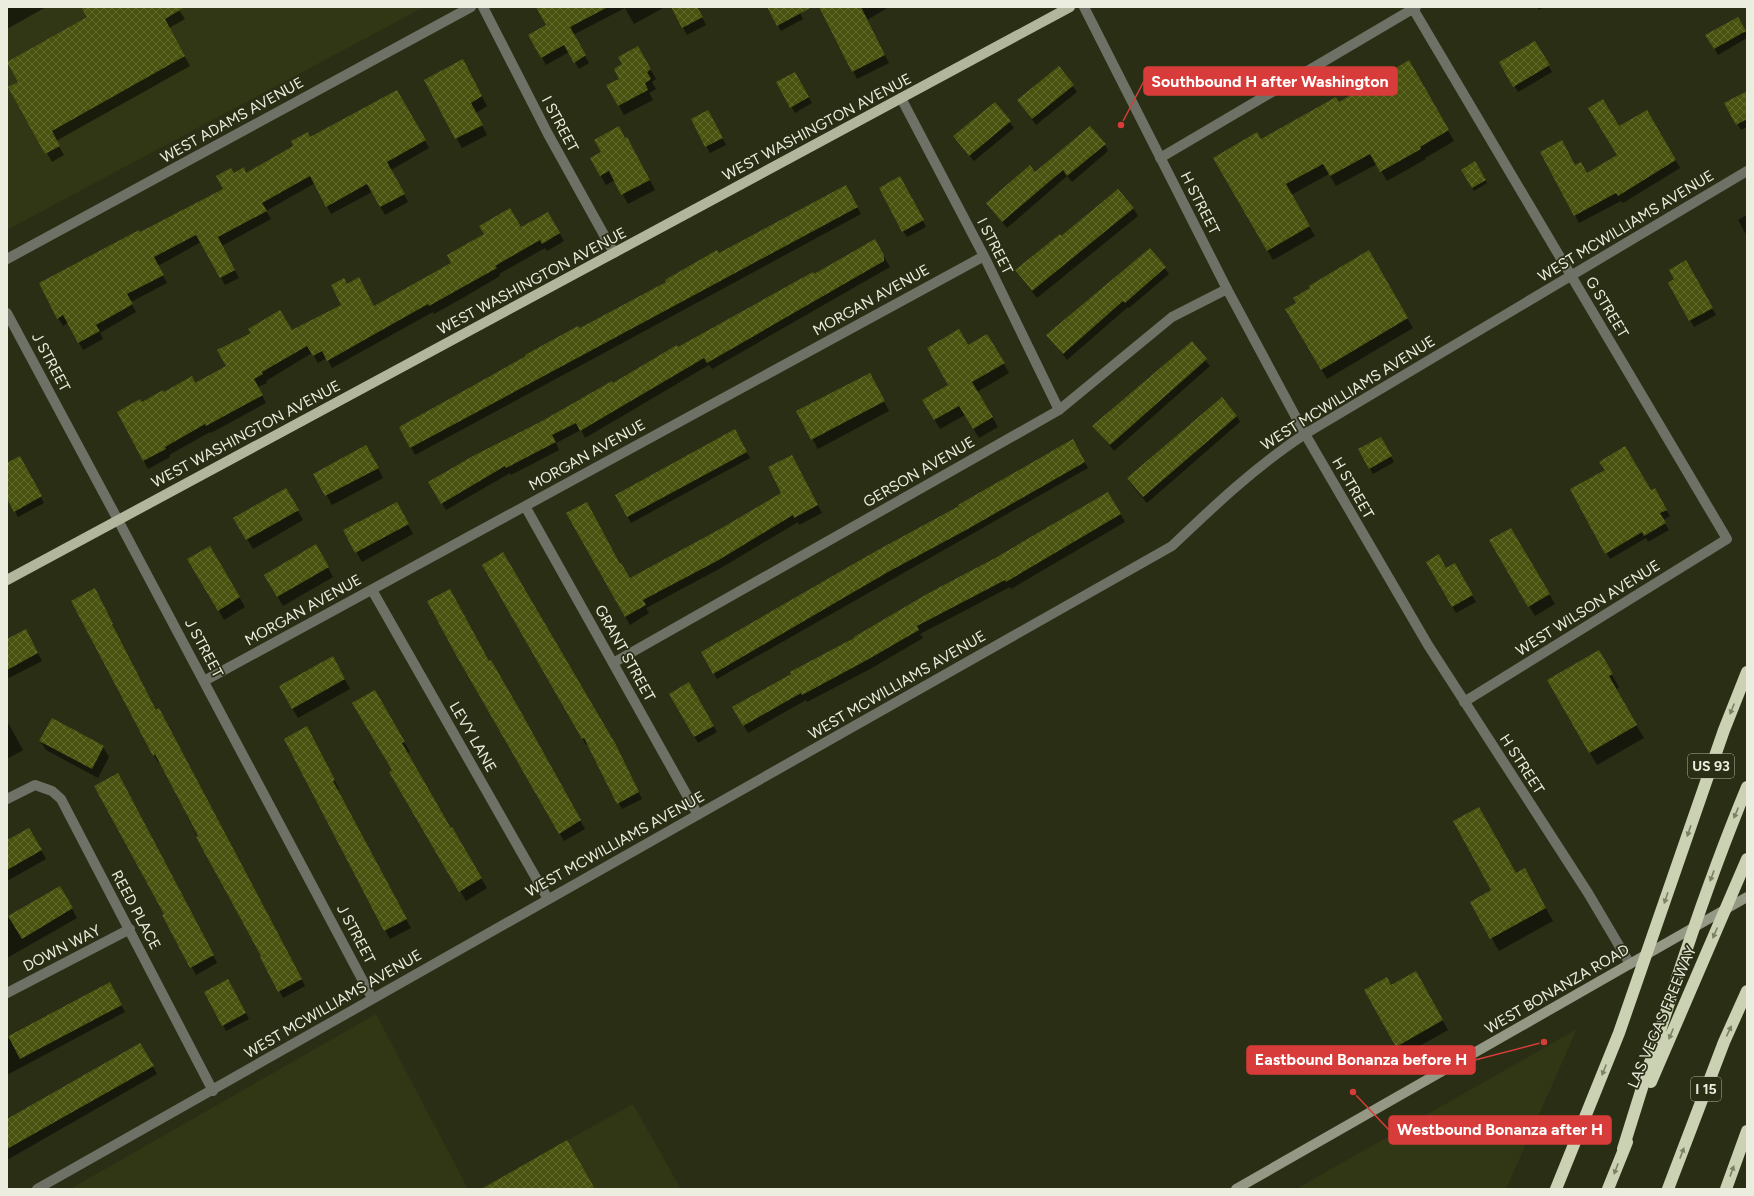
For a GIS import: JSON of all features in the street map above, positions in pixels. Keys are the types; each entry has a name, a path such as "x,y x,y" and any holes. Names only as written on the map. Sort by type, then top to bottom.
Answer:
{"highway":[{"name":"US 93","path":"1556,1189 1619,1033 1724,730 1747,672"},
{"path":"1623,1149 1667,1009 1725,840 1747,787"},
{"name":"LAS VEGAS FREEWAY","path":"1608,1189 1623,1149 1686,998 1747,859"},
{"name":"I 15","path":"1668,1189 1724,1042 1747,991"},
{"path":"1726,1189 1747,1131"}],"main road":[{"name":"WEST WASHINGTON AVENUE","path":"7,580 1070,7"},
{"name":"WEST BONANZA ROAD","path":"1236,1189 1747,897"}],"street":[{"name":"WEST ADAMS AVENUE","path":"7,259 471,7"},
{"name":"I STREET","path":"483,7 548,134 614,254"},
{"name":"H STREET","path":"1084,7 1227,289 1305,434 1428,645 1588,893 1630,964"},
{"path":"1160,158 1414,8"},
{"name":"G STREET","path":"1414,8 1727,539"},
{"name":"I STREET","path":"901,98 984,256 1059,410"},
{"name":"WEST MCWILLIAMS AVENUE","path":"37,1189 213,1091 372,998 1172,546 1233,488 1280,450 1747,171"},
{"name":"MORGAN AVENUE","path":"204,681 984,256"},
{"name":"GERSON AVENUE","path":"613,663 1059,410 1172,317 1227,289"},
{"name":"J STREET","path":"7,312 372,998"},
{"name":"GRANT STREET","path":"525,506 698,814"},
{"name":"WEST WILSON AVENUE","path":"1464,702 1727,539"},
{"name":"LEVY LANE","path":"372,590 548,899"},
{"name":"REED PLACE","path":"7,799 35,785 52,790 61,799 213,1091"},
{"name":"DOWN WAY","path":"7,993 130,929"}],"shaded area":[{"path":"7,7 424,7 7,230"},
{"path":"376,1014 468,1189 70,1189"},
{"path":"1577,1029 1506,1189 1296,1189"},
{"path":"633,1104 681,1189 479,1189"}],"building":[{"path":"81,7 185,7 165,19 185,56 52,131 60,146 45,154 8,87 18,82 7,62 87,17"},
{"path":"536,7 608,7 570,27 586,55 574,63 564,45 541,58 528,35 546,25"},
{"path":"671,7 697,7 703,17 682,28"},
{"path":"767,7 812,7 777,26"},
{"path":"819,7 861,7 885,55 852,72"},
{"path":"1738,17 1746,31 1714,49 1705,35"},
{"path":"1535,41 1550,65 1513,87 1499,62"},
{"path":"638,46 651,69 647,72 651,79 645,83 648,90 618,106 606,85 619,79 614,69 622,64 618,57"},
{"path":"463,59 482,96 471,103 483,125 455,139 424,80"},
{"path":"1409,60 1449,130 1420,147 1421,149 1380,172 1370,154 1330,176 1323,164 1286,184 1310,226 1267,251 1213,158 1257,132 1261,139 1336,97 1339,102"},
{"path":"1059,66 1074,85 1032,119 1017,100"},
{"path":"795,72 809,97 790,108 776,82"},
{"path":"397,90 426,140 387,162 405,194 380,207 367,184 326,207 310,176 262,203 267,211 218,237 235,270 220,278 196,235 154,257 164,275 127,294 133,304 96,325 100,331 78,343 63,315 57,319 39,283 139,230 140,232 223,189 216,176 231,168 234,173 244,167 246,173 293,146 291,141 308,132 310,137"},
{"path":"1747,91 1747,119 1736,125 1724,103"},
{"path":"1603,99 1619,126 1647,110 1676,160 1618,196 1616,193 1574,216 1540,152 1562,140 1575,165 1581,162 1587,173 1617,155 1588,108"},
{"path":"995,102 1011,121 969,156 953,136"},
{"path":"708,110 723,138 705,147 691,119"},
{"path":"619,126 625,138 627,137 650,180 621,195 609,171 600,176 590,158 601,152 594,140"},
{"path":"1090,126 1106,144 1067,176 1063,170 1002,222 986,203 1030,165 1035,172"},
{"path":"1475,161 1486,180 1472,188 1461,170"},
{"path":"900,176 924,220 902,232 879,188"},
{"path":"846,185 858,207 410,448 399,427 578,326 580,328 666,282 665,280 717,250 719,253"},
{"path":"1118,189 1134,208 1032,291 1015,270 1060,234 1061,236"},
{"path":"510,208 521,227 548,212 560,233 542,244 540,240 495,266 497,268 429,306 428,304 327,361 322,351 313,356 307,346 262,372 263,374 254,379 263,395 206,426 205,424 165,447 166,449 143,461 117,412 140,399 142,402 163,390 164,392 192,376 195,383 226,366 217,350 251,333 248,329 280,310 292,330 341,305 331,285 344,278 347,284 359,277 374,306 451,263 447,255 484,234 479,226"},
{"path":"875,239 884,255 884,261 707,363 704,358 580,431 576,423 552,435 556,442 506,468 505,466 441,504 428,482 473,456 542,421 612,381 613,383 677,345 678,347 813,272 814,274"},
{"path":"1150,248 1166,267 1125,303 1123,301 1063,354 1046,335"},
{"path":"1369,250 1408,318 1321,370 1285,309 1296,303 1293,298 1310,288 1309,286"},
{"path":"1686,260 1713,308 1689,321 1668,283 1674,279 1669,270"},
{"path":"959,329 968,345 987,334 1005,363 972,382 993,417 973,429 959,406 934,420 922,400 948,385 927,348"},
{"path":"1192,341 1207,359 1110,445 1092,426"},
{"path":"870,373 885,401 811,440 796,411"},
{"path":"1222,397 1237,416 1143,497 1127,478"},
{"path":"735,429 747,452 627,517 615,495"},
{"path":"1381,437 1392,456 1369,469 1358,449"},
{"path":"1073,439 1085,462 966,530 888,572 713,674 701,652 876,551 959,506 958,505"},
{"path":"366,445 379,468 325,496 313,474"},
{"path":"1625,446 1651,490 1655,488 1667,510 1660,513 1666,523 1644,536 1642,532 1605,554 1570,489 1605,470 1599,462"},
{"path":"792,455 818,505 794,518 793,515 717,561 643,600 646,605 625,617 566,513 587,502 620,564 621,563 630,578 720,529 781,493 768,467"},
{"path":"20,456 42,496 14,512 7,499 7,463"},
{"path":"286,488 299,510 246,540 233,518"},
{"path":"1108,492 1121,514 1006,582 1005,580 917,626 919,630 867,660 802,695 801,693 743,726 732,707 791,674 790,672 854,638 927,594 993,559"},
{"path":"397,502 409,524 355,553 343,530"},
{"path":"1511,528 1550,594 1528,607 1489,540"},
{"path":"316,544 329,567 277,597 264,575"},
{"path":"210,546 240,597 218,611 187,559"},
{"path":"503,552 616,745 639,792 617,804 584,738 582,739 482,565"},
{"path":"1439,554 1446,568 1455,563 1473,595 1452,607 1426,562"},
{"path":"95,588 156,710 159,708 302,979 278,992 260,957 261,956 196,837 198,836 155,754 153,756 71,601"},
{"path":"450,589 489,661 491,660 581,820 559,834 456,655 427,601"},
{"path":"26,629 38,653 7,670 7,639"},
{"path":"1599,650 1613,674 1609,676 1637,725 1589,753 1547,680"},
{"path":"333,656 345,679 292,709 279,686"},
{"path":"689,682 714,726 694,737 669,694"},
{"path":"375,690 405,742 402,743 482,878 459,892 389,772 392,770 352,703"},
{"path":"52,718 104,746 92,769 39,741"},
{"path":"307,726 335,780 333,781 407,919 384,931 284,739"},
{"path":"118,773 214,955 190,968 162,915 164,914 94,786"},
{"path":"1479,807 1516,873 1525,868 1546,908 1490,939 1470,902 1491,890 1453,821"},
{"path":"29,828 42,850 7,870 7,840"},
{"path":"60,886 73,908 22,939 8,916"},
{"path":"1416,971 1443,1020 1396,1047 1364,990 1387,977 1391,985"},
{"path":"228,979 246,1013 222,1026 204,992"},
{"path":"110,982 122,1005 20,1059 8,1036"},
{"path":"140,1043 154,1066 7,1149 7,1119"},
{"path":"567,1140 595,1189 482,1189"}],"place":[{"name":"Southbound H after Washington","path":"1121,125"},
{"name":"Eastbound Bonanza before H","path":"1544,1042"},
{"name":"Westbound Bonanza after H","path":"1353,1092"}]}
